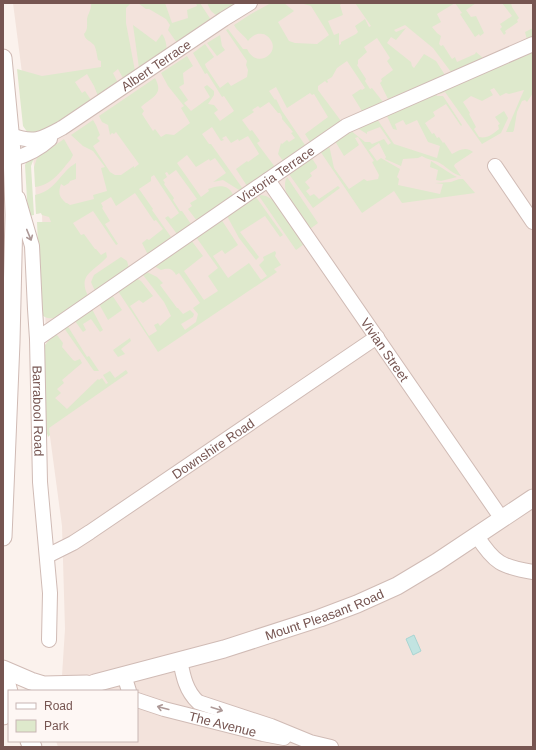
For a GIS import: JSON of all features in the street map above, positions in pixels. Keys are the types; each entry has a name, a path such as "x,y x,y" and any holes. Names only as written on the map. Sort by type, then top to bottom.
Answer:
{"main road":[{"path":"3,673 8,692"}],"street":[{"name":"Albert Terrace","path":"13,159 23,156 46,143 62,128 234,12 250,3"},
{"name":"Victoria Terrace","path":"37,338 346,126 533,44"},
{"name":"Barrabool Road","path":"3,58 11,135 14,184 11,342 3,537"},
{"name":"Albert Terrace","path":"11,135 24,141 36,140 62,128"},
{"path":"495,166 533,222"},
{"name":"Vivian Street","path":"268,180 502,519"},
{"name":"Barrabool Road","path":"14,184 31,241 37,338 40,482 50,593 49,640"},
{"name":"Downshire Road","path":"47,556 73,544 377,337"},
{"name":"Mount Pleasant Road","path":"3,669 44,685 59,686 95,683 126,683 180,660 224,649 320,618 357,604 397,586 437,562 533,498"},
{"path":"477,536 485,549 501,564 510,568 533,572"},
{"name":"The Avenue","path":"180,660 187,687 198,702 270,726 310,742"},
{"name":"Mount Pleasant Road","path":"78,690 95,683"},
{"name":"The Avenue","path":"138,700 164,709 264,734 330,747"}],"shaded area":[{"path":"13,3 533,3 533,747 58,747 56,742 138,742 138,690 61,690 65,629 62,526 49,429 42,215 41,213 36,214 35,174"}],"green space":[{"path":"91,3 131,3 126,8 126,23 135,71 123,78 118,69 113,73 118,83 98,96 87,74 75,82 82,93 85,91 91,100 42,133 28,133 23,126 17,69 42,76 101,67 101,61 98,60 95,47 86,39 84,34 87,29 87,19"},
{"path":"138,3 165,3 172,23 188,18 187,10 197,6 196,3 200,3 211,20 177,43 168,30 170,25 166,19 149,9 146,9"},
{"path":"207,3 236,3 217,16 211,11"},
{"path":"271,3 284,3 294,11 278,22 289,41 295,43 317,44 329,35 311,6 300,3 342,3 340,5 343,15 328,21 334,35 339,33 339,45 341,42 358,32 355,26 365,19 369,27 371,26 355,3 455,3 437,14 441,22 432,27 441,36 439,44 441,46 443,45 452,59 455,57 457,62 475,54 476,52 483,58 451,72 433,48 405,25 394,30 396,32 406,28 396,40 391,37 387,43 411,62 414,68 424,54 436,61 445,75 388,99 380,83 382,81 381,79 393,70 387,61 390,58 377,38 364,47 367,52 358,60 357,65 366,79 365,81 370,89 372,88 383,102 362,111 352,95 365,88 347,61 337,68 332,77 327,80 327,83 325,81 318,86 318,90 341,121 310,142 305,134 328,117 314,94 312,95 310,93 287,108 276,87 269,91 275,100 276,99 282,111 305,145 283,161 278,154 281,143 282,144 287,140 289,142 295,138 291,133 293,132 282,119 280,113 278,113 269,102 260,108 258,106 252,110 254,112 242,120 260,141 257,143 275,167 247,186 236,169 259,154 258,152 248,136 231,143 226,136 222,138 224,140 221,141 212,127 202,134 209,144 211,144 243,189 239,190 223,180 213,182 226,173 215,158 210,161 209,159 196,167 187,155 177,163 201,197 209,191 208,189 219,186 226,187 233,195 197,221 188,209 192,206 190,203 197,199 176,170 169,175 167,172 165,173 167,177 163,180 165,183 164,184 174,198 173,200 180,211 182,211 191,224 177,234 165,218 168,216 171,219 179,213 154,175 151,177 151,181 139,189 171,237 149,254 142,243 147,239 149,240 163,229 156,220 154,221 135,193 116,206 111,197 101,203 102,208 110,221 105,224 118,244 116,245 93,211 73,223 81,235 84,234 101,255 106,252 107,257 86,278 85,289 88,296 54,318 48,318 41,314 37,222 51,222 49,217 42,215 41,213 36,214 35,195 48,189 76,163 76,179 70,181 64,186 61,184 60,187 60,195 66,203 70,205 94,199 93,195 107,191 101,168 105,167 93,151 83,146 71,135 93,120 100,135 97,138 100,141 93,146 110,172 115,175 121,175 134,166 134,168 139,164 116,132 110,135 108,125 102,122 99,116 155,78 158,92 141,107 144,111 142,114 153,131 155,129 161,137 166,134 174,135 190,123 181,108 184,106 168,86 161,73 187,56 193,66 183,73 184,84 179,87 188,100 184,103 191,111 210,97 204,87 207,85 214,91 214,95 208,104 214,105 218,110 214,113 220,121 234,111 224,96 222,97 207,73 205,74 193,53 205,44 214,57 205,64 206,67 220,88 228,82 231,86 247,77 247,61 226,30 228,29 243,49 247,49 251,55 262,59 266,57 270,54 273,44 268,37 264,34 256,34 248,41 234,25"},
{"path":"455,3 476,3 466,10 471,17 476,16 484,33 475,37 460,14 462,13"},
{"path":"502,3 511,3 519,18 517,20 518,22 505,31 506,33 504,35 500,29 502,27 500,24 512,16"},
{"path":"133,25 156,42 162,34 167,50 139,68"},
{"path":"533,28 533,37 527,40 525,32"},
{"path":"220,35 222,46 225,50 217,56 207,43"},
{"path":"533,51 533,93 527,102 525,100 522,101 517,112 513,132 506,132 524,90 509,94 506,93 500,96 494,88 490,90 493,95 482,101 471,96 463,102 470,113 469,114 476,127 474,129 479,137 487,137 499,129 498,125 500,124 495,117 504,111 508,118 501,133 482,144 445,92 440,94 439,91"},
{"path":"435,93 437,96 443,96 462,125 461,126 446,104 433,112 435,116 425,123 432,134 434,133 437,138 439,137 443,143 444,142 452,154 465,149 473,152 454,166 461,176 455,174 438,162 422,156 418,158 403,159 401,166 385,159 386,157 379,143 369,150 377,161 381,158 400,169 397,177 399,179 398,185 440,194 443,184 435,183 451,182 463,179 475,193 402,203 394,191 362,213 320,151 329,145 334,168 349,189 364,179 367,181 378,179 379,175 372,162 374,161 358,137 355,138 359,145 344,156 335,141 350,130 365,142 370,142 372,144 384,139 388,145 391,143 380,127 367,132 367,134 359,129 359,127 377,119 394,144 437,158 440,146 428,142 417,120 406,125 403,120 395,124 397,130 393,129 386,114"},
{"path":"64,139 73,155 71,159 60,173 51,180 41,186 35,187 34,167 37,158"},
{"path":"311,157 317,168 310,173 312,176 305,182 310,188 306,191 310,196 314,194 319,199 338,186 340,188 313,208 289,174"},
{"path":"34,158 31,166 34,215 28,216 25,165 27,161"},
{"path":"431,161 457,177 441,181 436,180 438,170 430,167"},
{"path":"287,177 318,223 310,229 296,211 288,197 285,183"},
{"path":"261,195 275,201 304,244 296,250 259,196"},
{"path":"256,197 283,235 280,237 265,216 240,232 259,257 256,260 239,238 227,216 251,198"},
{"path":"221,219 238,245 225,254 222,250 213,256 228,278 249,263 261,280 267,276 259,265 264,260 263,257 275,251 275,256 281,265 274,269 277,272 158,352 118,291 136,278 141,281 153,296 143,303 139,300 130,306 149,336 157,331 154,325 158,323 160,326 171,316 164,302 143,275 147,272 157,277 163,283 160,285 183,314 190,310 194,314 193,317 181,324 185,330 196,322 198,314 193,308 200,303 179,273 176,275 171,270 161,270 154,266 191,240 203,256 184,271 204,300 218,291 208,276 218,268 196,237"},
{"path":"121,257 127,261 129,268 95,291 91,282 94,275"},
{"path":"112,295 122,310 108,320 99,304"},
{"path":"92,309 103,330 100,332 91,319 83,324 86,330 83,332 75,321"},
{"path":"67,325 87,357 89,356 99,371 94,371 64,328"},
{"path":"55,334 63,343 62,347 73,360 75,361 80,359 82,363 62,380 64,383 57,389 61,393 55,398 67,409 98,379 99,380 102,378 106,384 108,383 103,375 110,371 115,378 126,370 128,373 49,428 50,435 48,437 44,428 44,346"},
{"path":"130,338 131,341 121,349 125,354 118,357 113,350"}],"water":[{"path":"414,635 421,651 413,655 406,639"}]}
